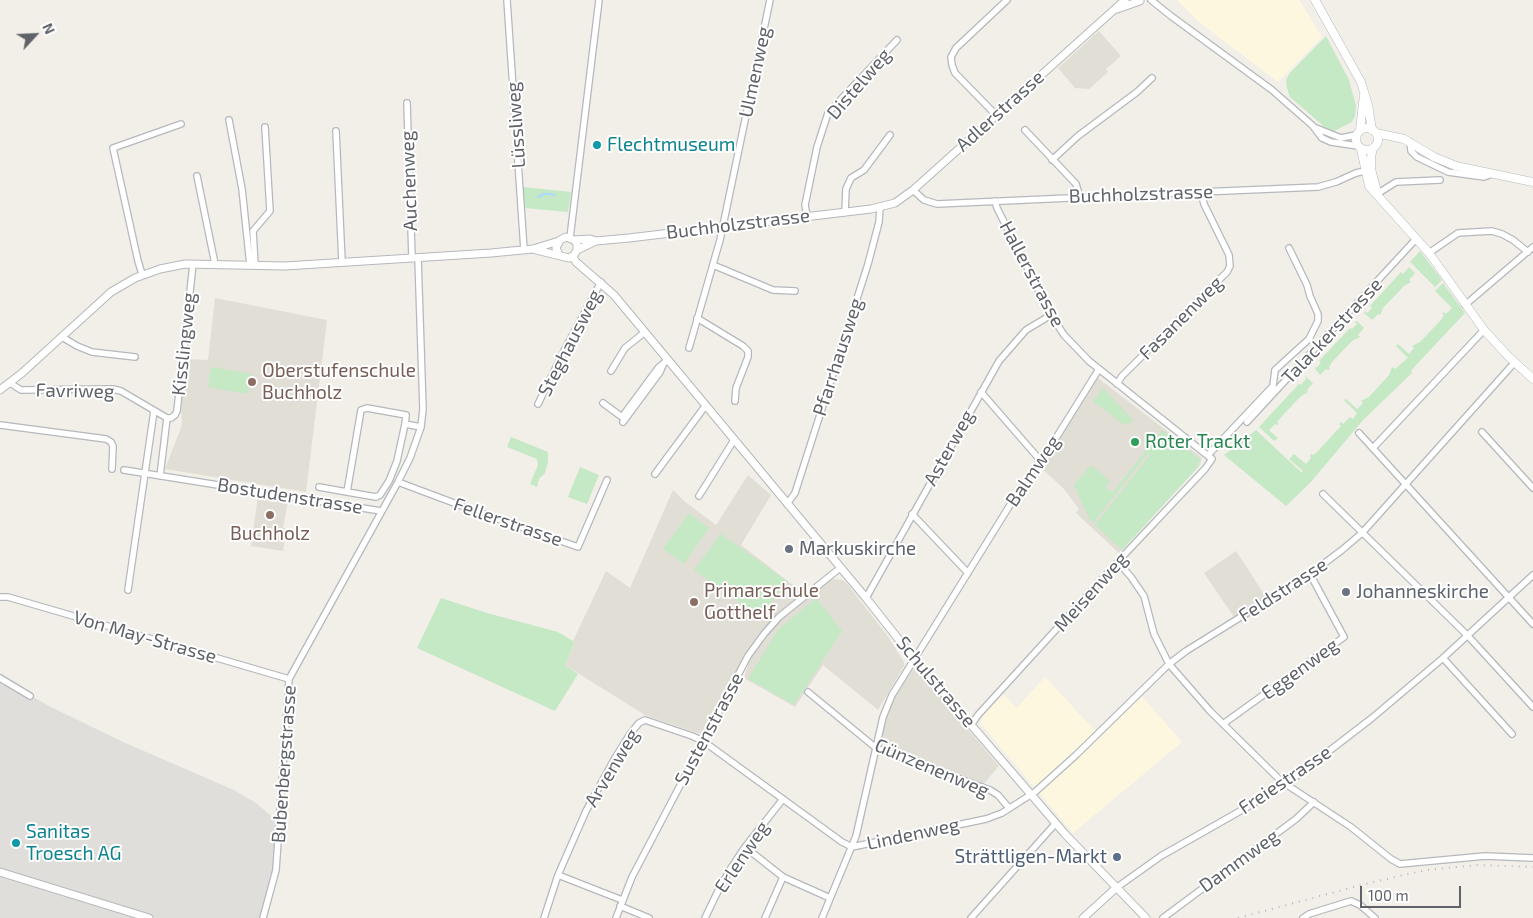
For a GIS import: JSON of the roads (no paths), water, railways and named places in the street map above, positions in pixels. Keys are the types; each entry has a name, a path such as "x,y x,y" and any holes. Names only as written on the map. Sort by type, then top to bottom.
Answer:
{"main road":[{"path":"1316,0 1359,77 1368,105 1369,119 1378,141 1373,148 1368,170"},
{"path":"1364,93 1356,142 1377,194 1429,253 1484,330 1533,379"},
{"path":"1358,133 1366,128 1399,137 1434,157 1449,163 1533,182"},
{"path":"1359,148 1367,150 1373,148"}],"street":[{"name":"Lüssliweg","path":"507,0 524,250"},
{"path":"572,239 574,199 599,0"},
{"name":"Ulmenweg","path":"689,348 720,240 770,0"},
{"path":"996,115 955,73 952,57 956,48 1007,0"},
{"name":"Adlerstrasse","path":"880,207 895,203 913,190 1126,0"},
{"name":"Adlerstrasse","path":"1117,9 1142,0"},
{"path":"1151,0 1264,84 1313,126 1326,140 1359,148"},
{"name":"Distelweg","path":"806,216 806,205 817,147 828,113 897,40"},
{"path":"1052,160 1078,136 1137,92 1152,78"},
{"name":"Auchenweg","path":"407,103 415,258"},
{"path":"228,120 242,189 253,265"},
{"path":"142,274 113,148 181,124"},
{"path":"1313,126 1337,137 1344,138 1358,133"},
{"path":"253,265 253,230 270,212 265,127"},
{"path":"1025,130 1076,184 1080,197"},
{"path":"336,131 342,262"},
{"path":"845,212 846,189 851,178 864,170 890,135"},
{"path":"1410,142 1411,151 1436,167 1448,172 1484,177 1492,174"},
{"name":"Buchholzstrasse","path":"913,190 920,198 932,203 1318,187 1368,170"},
{"path":"197,176 215,264"},
{"path":"1377,194 1396,182 1440,180"},
{"name":"Fasanenweg","path":"1117,384 1122,376 1230,266 1229,255 1204,204 1201,192"},
{"name":"Hallerstrasse","path":"995,201 1051,315 1070,342 1099,370 1210,457"},
{"name":"Buchholzstrasse","path":"577,250 596,241 880,207"},
{"name":"Pfarrhausweg","path":"787,504 795,493 868,264 879,222 880,207"},
{"path":"1429,253 1458,233 1492,231 1513,240 1528,252"},
{"path":"0,390 111,292 142,274 167,267 193,264 285,266 415,258 533,249 564,238 572,239 577,244 577,250 573,257 565,258 533,249"},
{"name":"Buchholzstrasse","path":"572,239 596,241"},
{"name":"Talackerstrasse","path":"1247,422 1416,239"},
{"path":"559,241 556,248 559,255"},
{"path":"1465,305 1533,247"},
{"name":"Meisenweg","path":"971,725 1118,562 1206,469 1210,457 1273,386 1275,370 1309,339 1318,321 1318,314 1307,285 1289,248"},
{"name":"Schulstrasse","path":"573,257 576,262 614,295 645,332 666,362 706,406 866,598 914,659 1056,823 1146,918"},
{"name":"Bostudenstrasse","path":"124,470 381,511 398,482 415,446 421,427 423,409 415,258"},
{"name":"Kisslingweg","path":"167,418 175,415 177,411 193,264"},
{"path":"713,265 773,290 795,292"},
{"name":"Steghausweg","path":"538,404 601,282"},
{"name":"Asterweg","path":"866,598 999,361 1009,347 1026,330 1051,315"},
{"path":"698,318 748,351 748,357 736,388 734,401"},
{"path":"1373,448 1484,330"},
{"path":"611,371 625,348 645,332"},
{"path":"62,337 92,352 135,357"},
{"path":"603,404 622,417 654,374 666,362"},
{"path":"623,422 666,362"},
{"name":"Feldstrasse","path":"1031,794 1106,727 1169,664 1186,651 1310,574 1342,550 1362,532 1515,362"},
{"name":"Balmweg","path":"822,918 852,847 886,707 892,695 1099,370"},
{"name":"Favriweg","path":"10,383 14,388 21,390 113,389 122,391 167,418"},
{"path":"981,392 1040,460"},
{"path":"655,474 706,406"},
{"path":"319,487 347,492 376,496 380,495 389,481 397,461 406,415 368,408 361,410 347,492"},
{"path":"128,590 154,411"},
{"path":"160,476 167,418"},
{"path":"405,424 421,427"},
{"path":"0,425 106,439 113,446 112,469"},
{"path":"1482,432 1533,488"},
{"path":"1359,433 1533,624"},
{"path":"699,496 734,440"},
{"name":"Fellerstrasse","path":"398,482 578,547 607,480"},
{"path":"1323,494 1468,636 1533,707"},
{"name":"Bubenbergstrasse","path":"263,918 277,864 289,679 381,511"},
{"path":"912,514 968,573"},
{"path":"1118,562 1144,596 1154,634 1169,664 1223,724 1285,784 1352,827 1391,859 1403,865 1485,856 1533,858"},
{"name":"Sustenstrasse","path":"616,918 632,877 748,656 764,634 787,610 840,568"},
{"name":"Eggenweg","path":"1223,724 1344,637 1310,574"},
{"name":"Freiestrasse","path":"1116,888 1161,856 1285,784 1372,718 1468,636 1533,575"},
{"name":"Von May-Strasse","path":"0,597 8,597 289,679"},
{"path":"1443,658 1512,734"},
{"path":"0,678 30,696"},
{"name":"Günzenenweg","path":"808,692 876,748 990,790 998,795 1009,808"},
{"name":"Arvenweg","path":"544,918 558,875 592,798 615,758 639,723 645,720 651,721 703,741"},
{"name":"Lindenweg","path":"703,741 842,842 852,847 986,819 1009,808 1031,794"},
{"name":"Erlenweg","path":"705,918 724,880 745,847 784,799"},
{"name":"Dammweg","path":"1163,918 1296,819 1314,802"},
{"path":"971,918 1056,823"},
{"path":"745,847 783,877 830,898"},
{"path":"0,872 149,918"},
{"path":"558,875 621,903 649,918"},
{"path":"765,918 783,877"},
{"path":"1083,918 1116,888"},
{"path":"1303,918 1309,914 1351,900 1360,904 1375,918"}],"waterway":[{"path":"538,197 544,194 555,196"}],"railway":[{"path":"1238,918 1369,883 1426,870 1478,865 1533,867"}],"place":[{"name":"Flechtmuseum","path":"597,145"},
{"name":"Oberstufenschule Buchholz","path":"252,382"},
{"name":"Roter Trackt","path":"1135,442"},
{"name":"Buchholz","path":"270,515"},
{"name":"Markuskirche","path":"789,549"},
{"name":"Johanneskirche","path":"1346,592"},
{"name":"Primarschule Gotthelf","path":"694,602"},
{"name":"Sanitas Troesch AG","path":"16,843"},
{"name":"Strättligen-Markt","path":"1117,857"}]}
